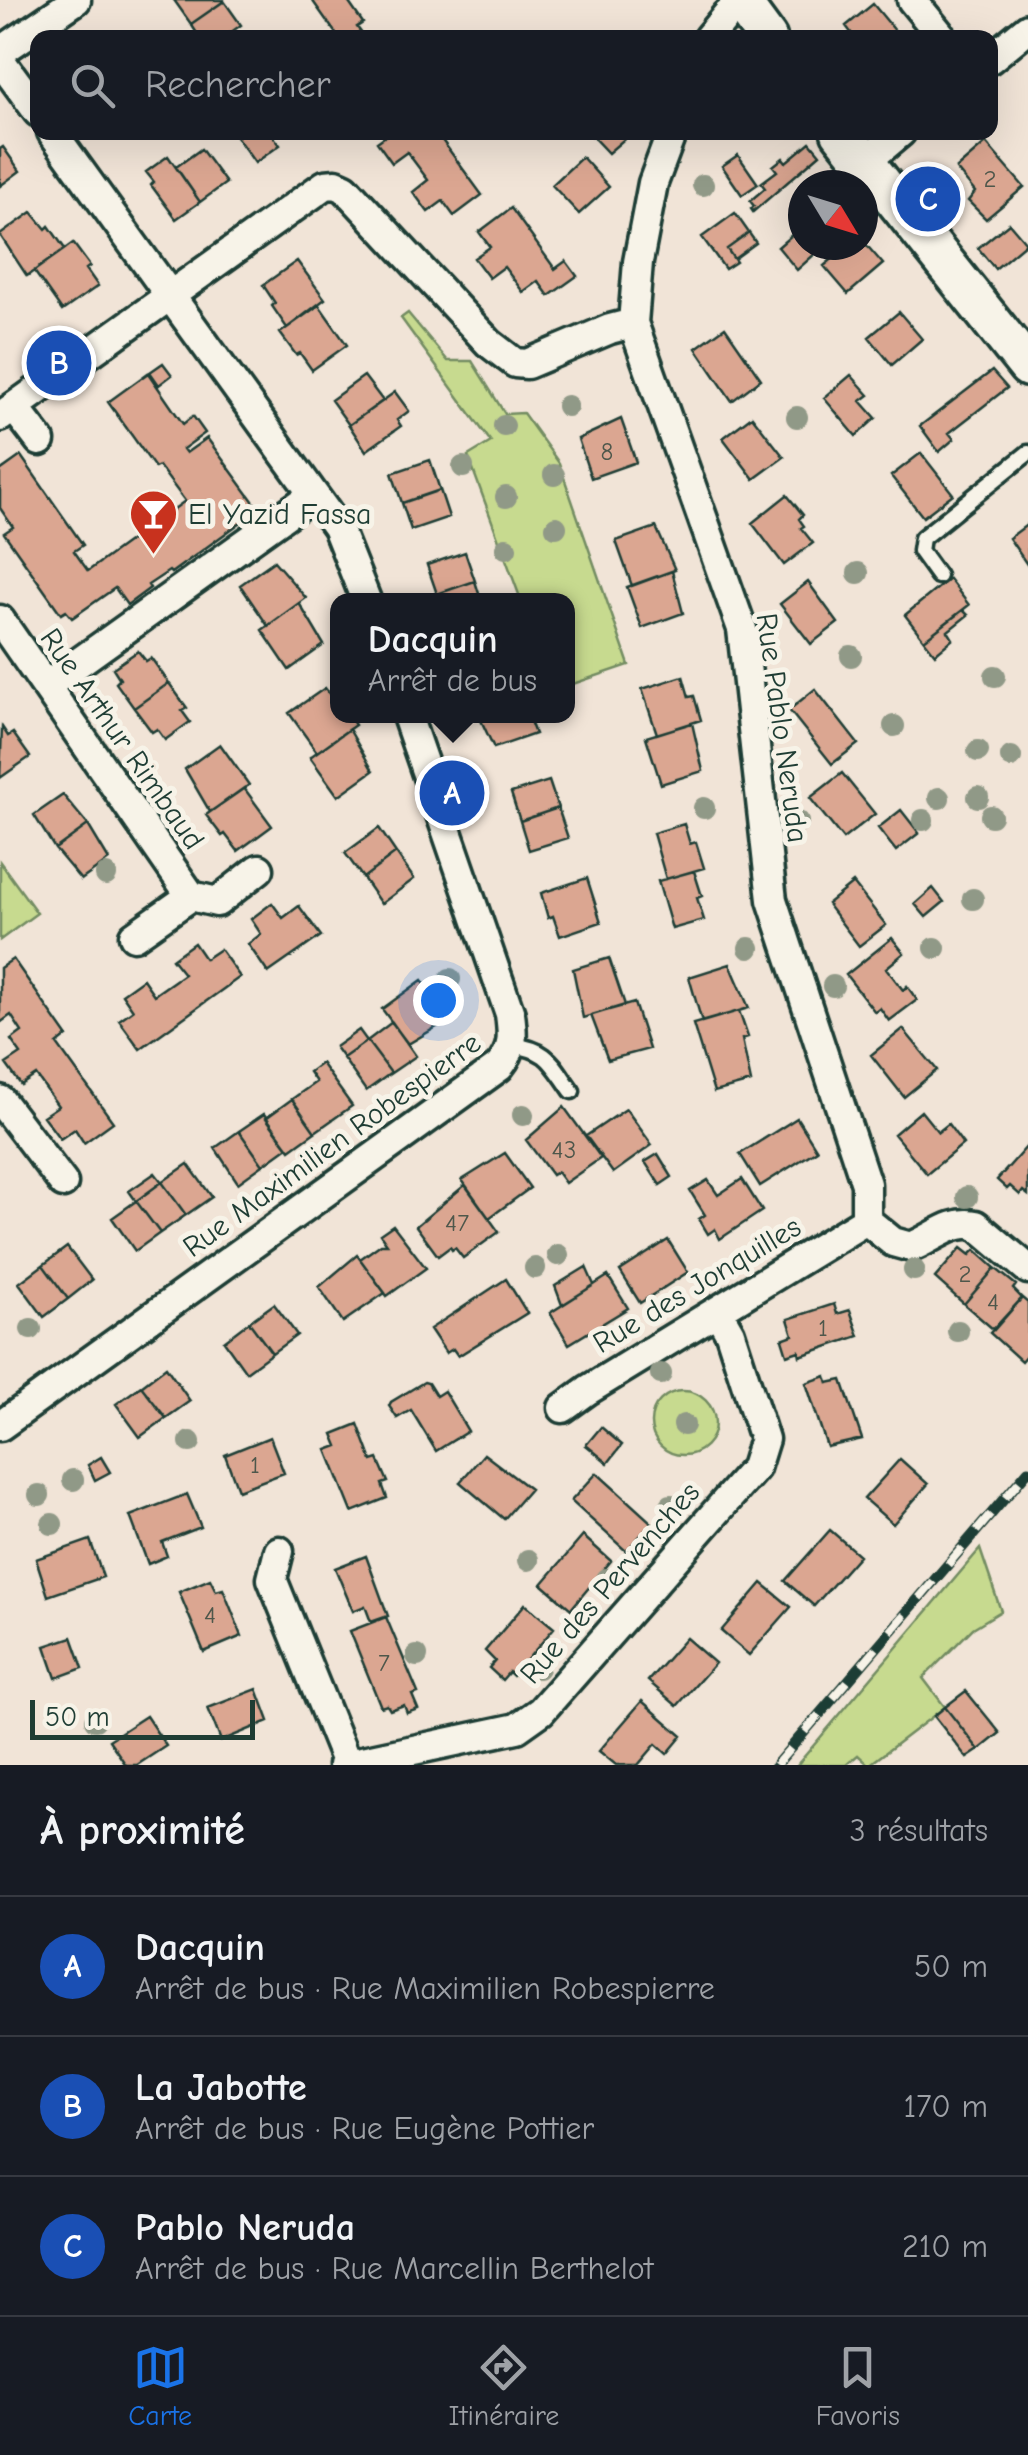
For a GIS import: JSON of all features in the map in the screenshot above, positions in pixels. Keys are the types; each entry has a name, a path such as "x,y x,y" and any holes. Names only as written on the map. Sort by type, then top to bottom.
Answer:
{"main road":[{"path":"741,2 762,30"},
{"path":"847,140 1026,360"}],"street":[{"path":"32,30 76,0"},
{"path":"912,0 936,30"},
{"path":"715,30 741,2"},
{"path":"998,52 1028,28"},
{"path":"0,52 30,31"},
{"path":"0,60 30,101"},
{"path":"58,140 337,527 364,593"},
{"name":"Rue Pablo Neruda","path":"669,140 653,182 638,262 633,324 742,629 772,900 866,1184 866,1220"},
{"path":"864,162 891,140"},
{"path":"40,442 7,412 326,185 344,188 489,343 515,363 527,364 610,328 633,324"},
{"path":"46,686 313,495"},
{"name":"Rue Arthur Rimbaud","path":"0,620 191,896 216,902 259,870"},
{"name":"Rue Maximilien Robespierre","path":"0,1426 499,1067 510,1054 510,1014 408,723"},
{"name":"Rue Arthur Rimbaud","path":"134,936 191,896"},
{"path":"0,1100 63,1183"},
{"path":"866,1220 893,1242 911,1247 952,1226 976,1224 1028,1268"},
{"name":"Rue des Jonquilles","path":"563,1408 866,1220"},
{"name":"Rue des Pervenches","path":"345,1764 517,1728 530,1721 756,1468 764,1439 730,1332 718,1312"},
{"path":"279,1551 272,1578 345,1764"}],"lane":[{"path":"938,576 920,551 922,538 1028,452"},
{"path":"512,1045 543,1052 572,1090"}],"green space":[{"path":"408,313 448,361 472,361 505,414 523,413 559,463 629,665 575,683 575,593 518,593 468,456 491,442 401,318"},
{"path":"0,862 37,913 0,940"},
{"path":"683,1391 705,1401 715,1423 705,1445 683,1455 661,1445 651,1423 661,1401"},
{"path":"980,1549 1001,1611 973,1628 923,1678 945,1707 869,1765 858,1755 846,1765 797,1765"}],"building":[{"path":"174,0 224,0 224,1 191,24"},
{"path":"312,0 347,0 363,23 357,27 359,30 333,30"},
{"path":"224,1 241,25 234,30 195,30 191,24"},
{"path":"873,4 894,30 849,30 846,26"},
{"path":"239,140 276,140 280,145 255,163"},
{"path":"442,140 482,195 454,216 443,201 428,212 413,192 428,180 407,152 392,163 377,142"},
{"path":"596,140 623,140 608,153"},
{"path":"810,142 820,154 802,170 788,170 788,182 753,212 750,201 765,188 761,183 777,171 773,166 783,158 786,162"},
{"path":"986,143 1024,187 986,219 968,201 975,192 956,169"},
{"path":"3,147 20,171 0,186 0,149"},
{"path":"201,149 226,183 200,202 176,167"},
{"path":"738,155 758,184 742,195 722,166"},
{"path":"168,156 200,202 176,219 146,172"},
{"path":"582,157 609,187 579,214 552,185"},
{"path":"511,208 555,269 566,261 577,276 549,296 538,281 523,292 504,267 489,278 474,258 490,247 479,232"},
{"path":"32,212 46,229 49,226 65,249 27,276 0,235"},
{"path":"735,213 749,233 727,249 736,262 725,269 702,237"},
{"path":"1009,223 1026,243 995,269 978,248"},
{"path":"749,233 756,243 734,259 727,249"},
{"path":"788,238 788,259 778,247"},
{"path":"73,243 90,266 86,269 98,286 62,311 34,271"},
{"path":"878,258 883,264 848,294 824,266 831,260"},
{"path":"789,260 808,260 797,270"},
{"path":"297,261 325,299 287,328 263,285"},
{"path":"319,305 347,345 312,370 280,333"},
{"path":"899,312 922,339 892,365 869,337"},
{"path":"725,327 761,379 732,401 696,348"},
{"path":"163,363 172,375 159,385 150,372"},
{"path":"992,371 1007,388 949,433 954,439 939,452 920,426"},
{"path":"148,373 183,424 193,416 205,433 183,449 186,453 207,438 259,509 171,573 148,585 150,588 127,605 115,588 72,618 66,611 61,614 4,533 13,527 0,508 0,471 21,456 83,545 74,551 88,571 185,501 159,466 155,468 108,402"},
{"path":"851,375 869,395 861,401 876,418 856,436 824,398"},
{"path":"364,376 383,401 349,425 331,400"},
{"path":"395,392 409,411 397,420 401,426 366,451 349,425"},
{"path":"752,416 784,457 754,479 723,438"},
{"path":"621,419 636,462 591,478 578,439"},
{"path":"921,453 953,494 923,517 891,476"},
{"path":"430,460 440,490 402,503 392,473"},
{"path":"440,490 449,517 411,530 402,503"},
{"path":"787,495 803,515 799,519 804,526 801,528 813,543 784,565 752,523"},
{"path":"1028,524 1028,566 1009,538"},
{"path":"656,527 675,570 632,586 616,541"},
{"path":"465,552 475,581 437,593 427,565"},
{"path":"274,561 306,598 268,626 240,585"},
{"path":"672,571 683,613 642,628 627,587"},
{"path":"949,579 969,605 924,640 905,615"},
{"path":"475,581 479,593 440,593"},
{"path":"808,582 838,623 811,644 780,604"},
{"path":"299,603 324,645 289,670 262,630"},
{"path":"963,610 968,615 948,631 953,639 935,654 924,640"},
{"path":"138,651 146,661 151,658 169,683 134,708 116,683 120,679 113,668"},
{"path":"683,676 701,720 657,734 642,689"},
{"path":"169,683 187,708 182,711 190,722 165,740 157,729 152,732 134,708"},
{"path":"325,688 330,695 330,723 355,725 317,752 289,713"},
{"path":"815,689 858,744 832,764 789,710"},
{"path":"482,723 531,723 535,734 494,748"},
{"path":"692,723 703,771 661,784 646,737"},
{"path":"2,727 8,736 13,733 30,757 0,778"},
{"path":"349,729 373,771 338,796 310,757"},
{"path":"220,744 249,785 210,812 185,769"},
{"path":"842,773 875,814 843,839 810,798"},
{"path":"549,781 558,808 520,821 511,793"},
{"path":"244,788 272,826 238,851 206,815"},
{"path":"63,795 88,825 55,849 34,815"},
{"path":"558,808 568,838 529,850 520,821"},
{"path":"901,810 919,833 896,851 878,828"},
{"path":"684,824 690,844 696,842 704,868 666,879 653,833"},
{"path":"88,825 109,860 81,880 55,849"},
{"path":"379,828 396,853 363,878 345,853"},
{"path":"396,853 414,879 381,904 363,878"},
{"path":"694,871 704,920 672,929 658,881"},
{"path":"587,878 601,922 560,936 553,916 548,918 541,893"},
{"path":"853,883 886,925 859,946 827,904"},
{"path":"933,888 944,902 926,917 915,904"},
{"path":"272,903 283,918 299,906 321,936 268,973 248,944 261,934 251,919"},
{"path":"892,938 904,953 886,968 903,990 907,986 917,1000 889,1021 880,1008 875,1012 846,975"},
{"path":"194,943 205,959 220,949 240,977 140,1049 119,1020 133,1010 122,994 143,979 154,995 184,974 172,959"},
{"path":"609,958 625,1005 583,1018 573,969"},
{"path":"13,959 67,1036 57,1044 113,1122 84,1143 75,1129 60,1139 43,1116 58,1106 36,1075 21,1085 6,1064 21,1054 11,1040 22,1032 11,1015 0,1023 0,968"},
{"path":"730,964 749,1008 702,1022 689,977"},
{"path":"422,980 450,1019 408,1044 382,1009"},
{"path":"634,1003 649,1049 608,1060 591,1015"},
{"path":"739,1011 748,1037 742,1039 751,1082 714,1092 693,1024"},
{"path":"392,1022 416,1056 391,1073 367,1041"},
{"path":"903,1029 937,1070 904,1097 871,1055"},
{"path":"359,1030 367,1041 343,1058 335,1047"},
{"path":"367,1041 391,1073 366,1091 343,1058"},
{"path":"321,1063 352,1106 315,1132 292,1099 316,1082 309,1072"},
{"path":"292,1099 315,1132 290,1150 266,1118"},
{"path":"564,1107 601,1158 565,1183 557,1172 552,1175 526,1140"},
{"path":"626,1109 652,1145 613,1173 586,1136"},
{"path":"921,1111 938,1132 948,1124 963,1144 927,1174 894,1134"},
{"path":"264,1114 288,1147 263,1165 239,1131"},
{"path":"797,1118 817,1150 760,1186 740,1154"},
{"path":"239,1131 263,1165 238,1183 215,1148"},
{"path":"1028,1145 1028,1195 1023,1191 1020,1195 997,1180"},
{"path":"505,1153 530,1188 489,1218 462,1180"},
{"path":"658,1154 672,1177 660,1185 645,1162"},
{"path":"188,1164 212,1197 186,1215 162,1182"},
{"path":"155,1173 162,1182 136,1201 129,1191"},
{"path":"742,1179 762,1211 720,1239 715,1229 708,1234 699,1219 705,1215 690,1191 708,1180 718,1195"},
{"path":"162,1182 186,1215 160,1233 136,1201"},
{"path":"465,1185 499,1232 463,1258 450,1247 438,1256 416,1226"},
{"path":"136,1201 160,1233 135,1251 112,1218"},
{"path":"393,1225 426,1268 387,1296 360,1259 387,1244 380,1234"},
{"path":"668,1240 688,1272 640,1303 620,1271"},
{"path":"67,1247 92,1280 68,1299 43,1265"},
{"path":"961,1248 970,1255 975,1250 995,1268 964,1304 935,1278"},
{"path":"357,1255 385,1293 343,1322 319,1287"},
{"path":"43,1265 68,1299 44,1317 19,1283"},
{"path":"586,1267 594,1285 562,1305 555,1286"},
{"path":"995,1268 1016,1285 1013,1289 1022,1298 994,1330 964,1304"},
{"path":"608,1276 628,1308 569,1344 550,1313"},
{"path":"506,1279 527,1313 458,1356 453,1349 446,1353 430,1329"},
{"path":"1022,1298 1028,1303 1028,1353 1021,1361 990,1333"},
{"path":"274,1304 297,1335 272,1353 249,1322"},
{"path":"834,1304 837,1314 850,1310 859,1336 800,1356 799,1351 787,1355 782,1339 793,1335 788,1319"},
{"path":"249,1322 272,1353 246,1372 224,1341"},
{"path":"166,1367 190,1401 166,1418 141,1386"},
{"path":"826,1376 828,1383 842,1380 862,1439 827,1447 806,1383"},
{"path":"424,1382 436,1396 444,1391 468,1431 436,1451 411,1410 397,1418 389,1406"},
{"path":"141,1386 166,1418 140,1437 116,1404"},
{"path":"358,1424 372,1461 378,1459 388,1482 382,1484 387,1498 352,1512 327,1450 338,1446 333,1434"},
{"path":"601,1427 622,1445 608,1463 586,1445"},
{"path":"270,1437 284,1473 238,1490 225,1455"},
{"path":"484,1454 530,1489 504,1519 460,1482"},
{"path":"101,1457 110,1472 95,1480 88,1465"},
{"path":"900,1459 928,1484 893,1524 864,1499"},
{"path":"597,1473 652,1523 626,1551 571,1501"},
{"path":"187,1494 201,1527 162,1542 167,1556 148,1564 130,1516"},
{"path":"830,1530 859,1555 814,1606 785,1581"},
{"path":"583,1536 611,1561 571,1609 542,1584"},
{"path":"90,1540 103,1577 48,1596 36,1559"},
{"path":"366,1556 388,1616 371,1622 365,1606 353,1611 335,1568"},
{"path":"210,1579 216,1591 223,1589 242,1636 204,1652 179,1592"},
{"path":"762,1583 791,1607 749,1655 721,1631"},
{"path":"525,1604 554,1628 513,1676 509,1672 502,1680 489,1668 495,1661 485,1651"},
{"path":"386,1617 418,1693 412,1695 418,1709 407,1713 404,1705 390,1710 387,1705 381,1707 350,1631"},
{"path":"72,1637 83,1668 56,1678 45,1646"},
{"path":"686,1638 715,1663 677,1706 648,1681"},
{"path":"257,1689 269,1721 221,1741 208,1708"},
{"path":"966,1691 1000,1733 979,1750 945,1707"},
{"path":"642,1701 682,1736 667,1754 656,1744 638,1765 616,1765 599,1751"},
{"path":"945,1707 979,1750 967,1758 934,1716"},
{"path":"146,1716 166,1746 137,1765 126,1765 109,1740"}],"railway":[{"path":"776,1765 1028,1471"}],"place":[{"name":"Pablo Neruda","path":"928,199"},
{"name":"La Jabotte","path":"59,363"},
{"name":"El Yazid Fassa","path":"153,556"},
{"name":"Dacquin","path":"452,793"}]}
